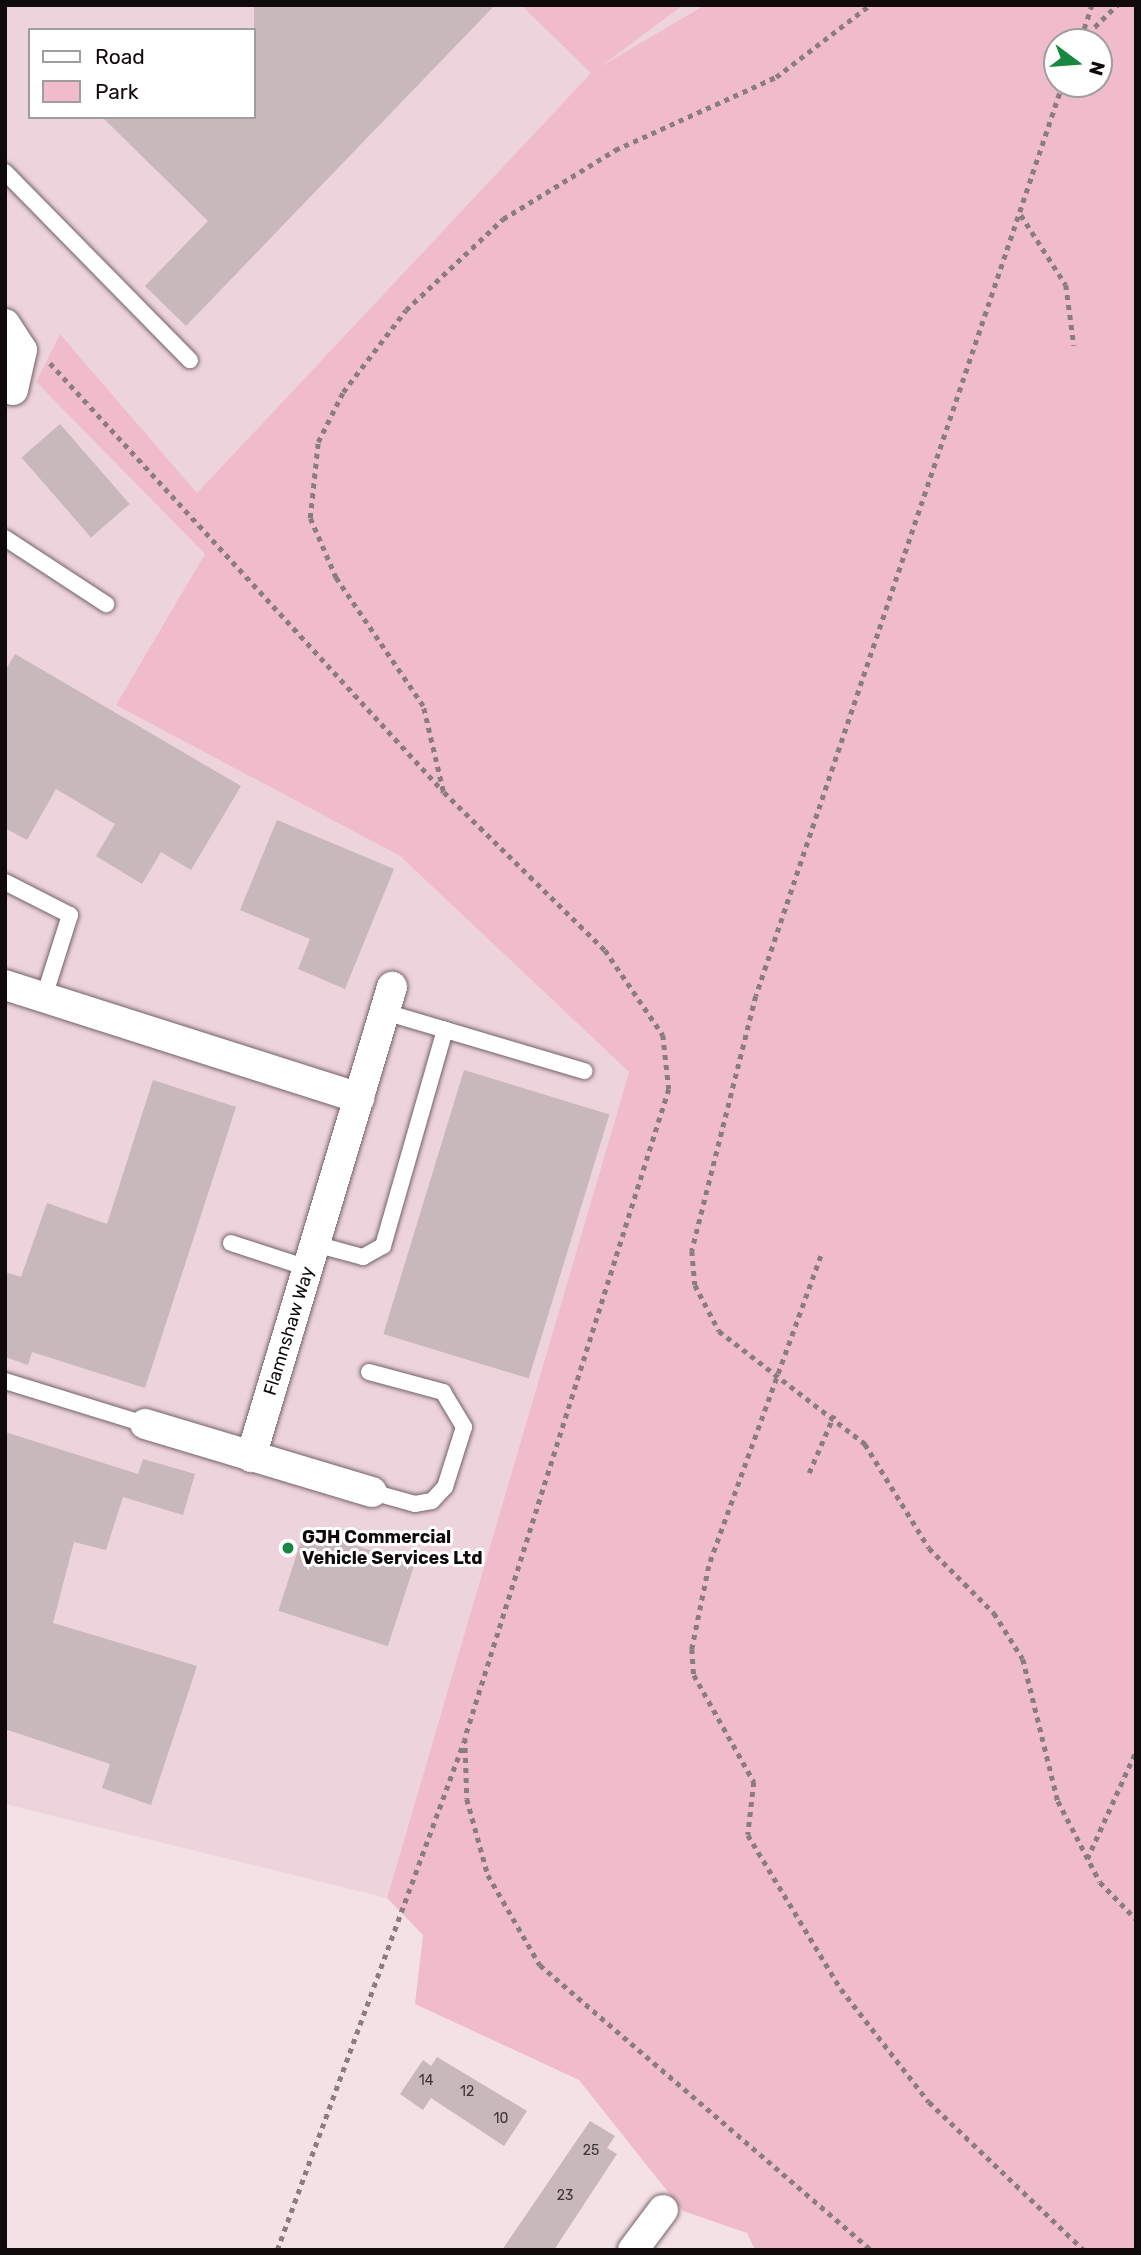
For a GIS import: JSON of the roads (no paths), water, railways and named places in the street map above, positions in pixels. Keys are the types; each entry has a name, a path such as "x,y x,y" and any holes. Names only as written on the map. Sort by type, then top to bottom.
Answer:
{"street":[{"path":"5,324 22,350 9,396"},
{"path":"5,985 359,1098"},
{"name":"Flamnshaw Way","path":"251,1457 389,1000"},
{"path":"145,1424 372,1492"},
{"path":"633,2250 663,2210"}],"lane":[{"path":"5,172 190,359"},
{"path":"5,538 106,604"},
{"path":"5,881 70,915 44,998"},
{"path":"389,1000 444,1030 584,1071"},
{"path":"231,1243 312,1256 363,1257 383,1247 444,1030"},
{"path":"369,1372 443,1392 464,1427 445,1487 432,1501 415,1504 372,1492"},
{"path":"5,1381 145,1424"}],"place":[{"name":"GJH Commercial Vehicle Services Ltd","path":"288,1548"}]}
